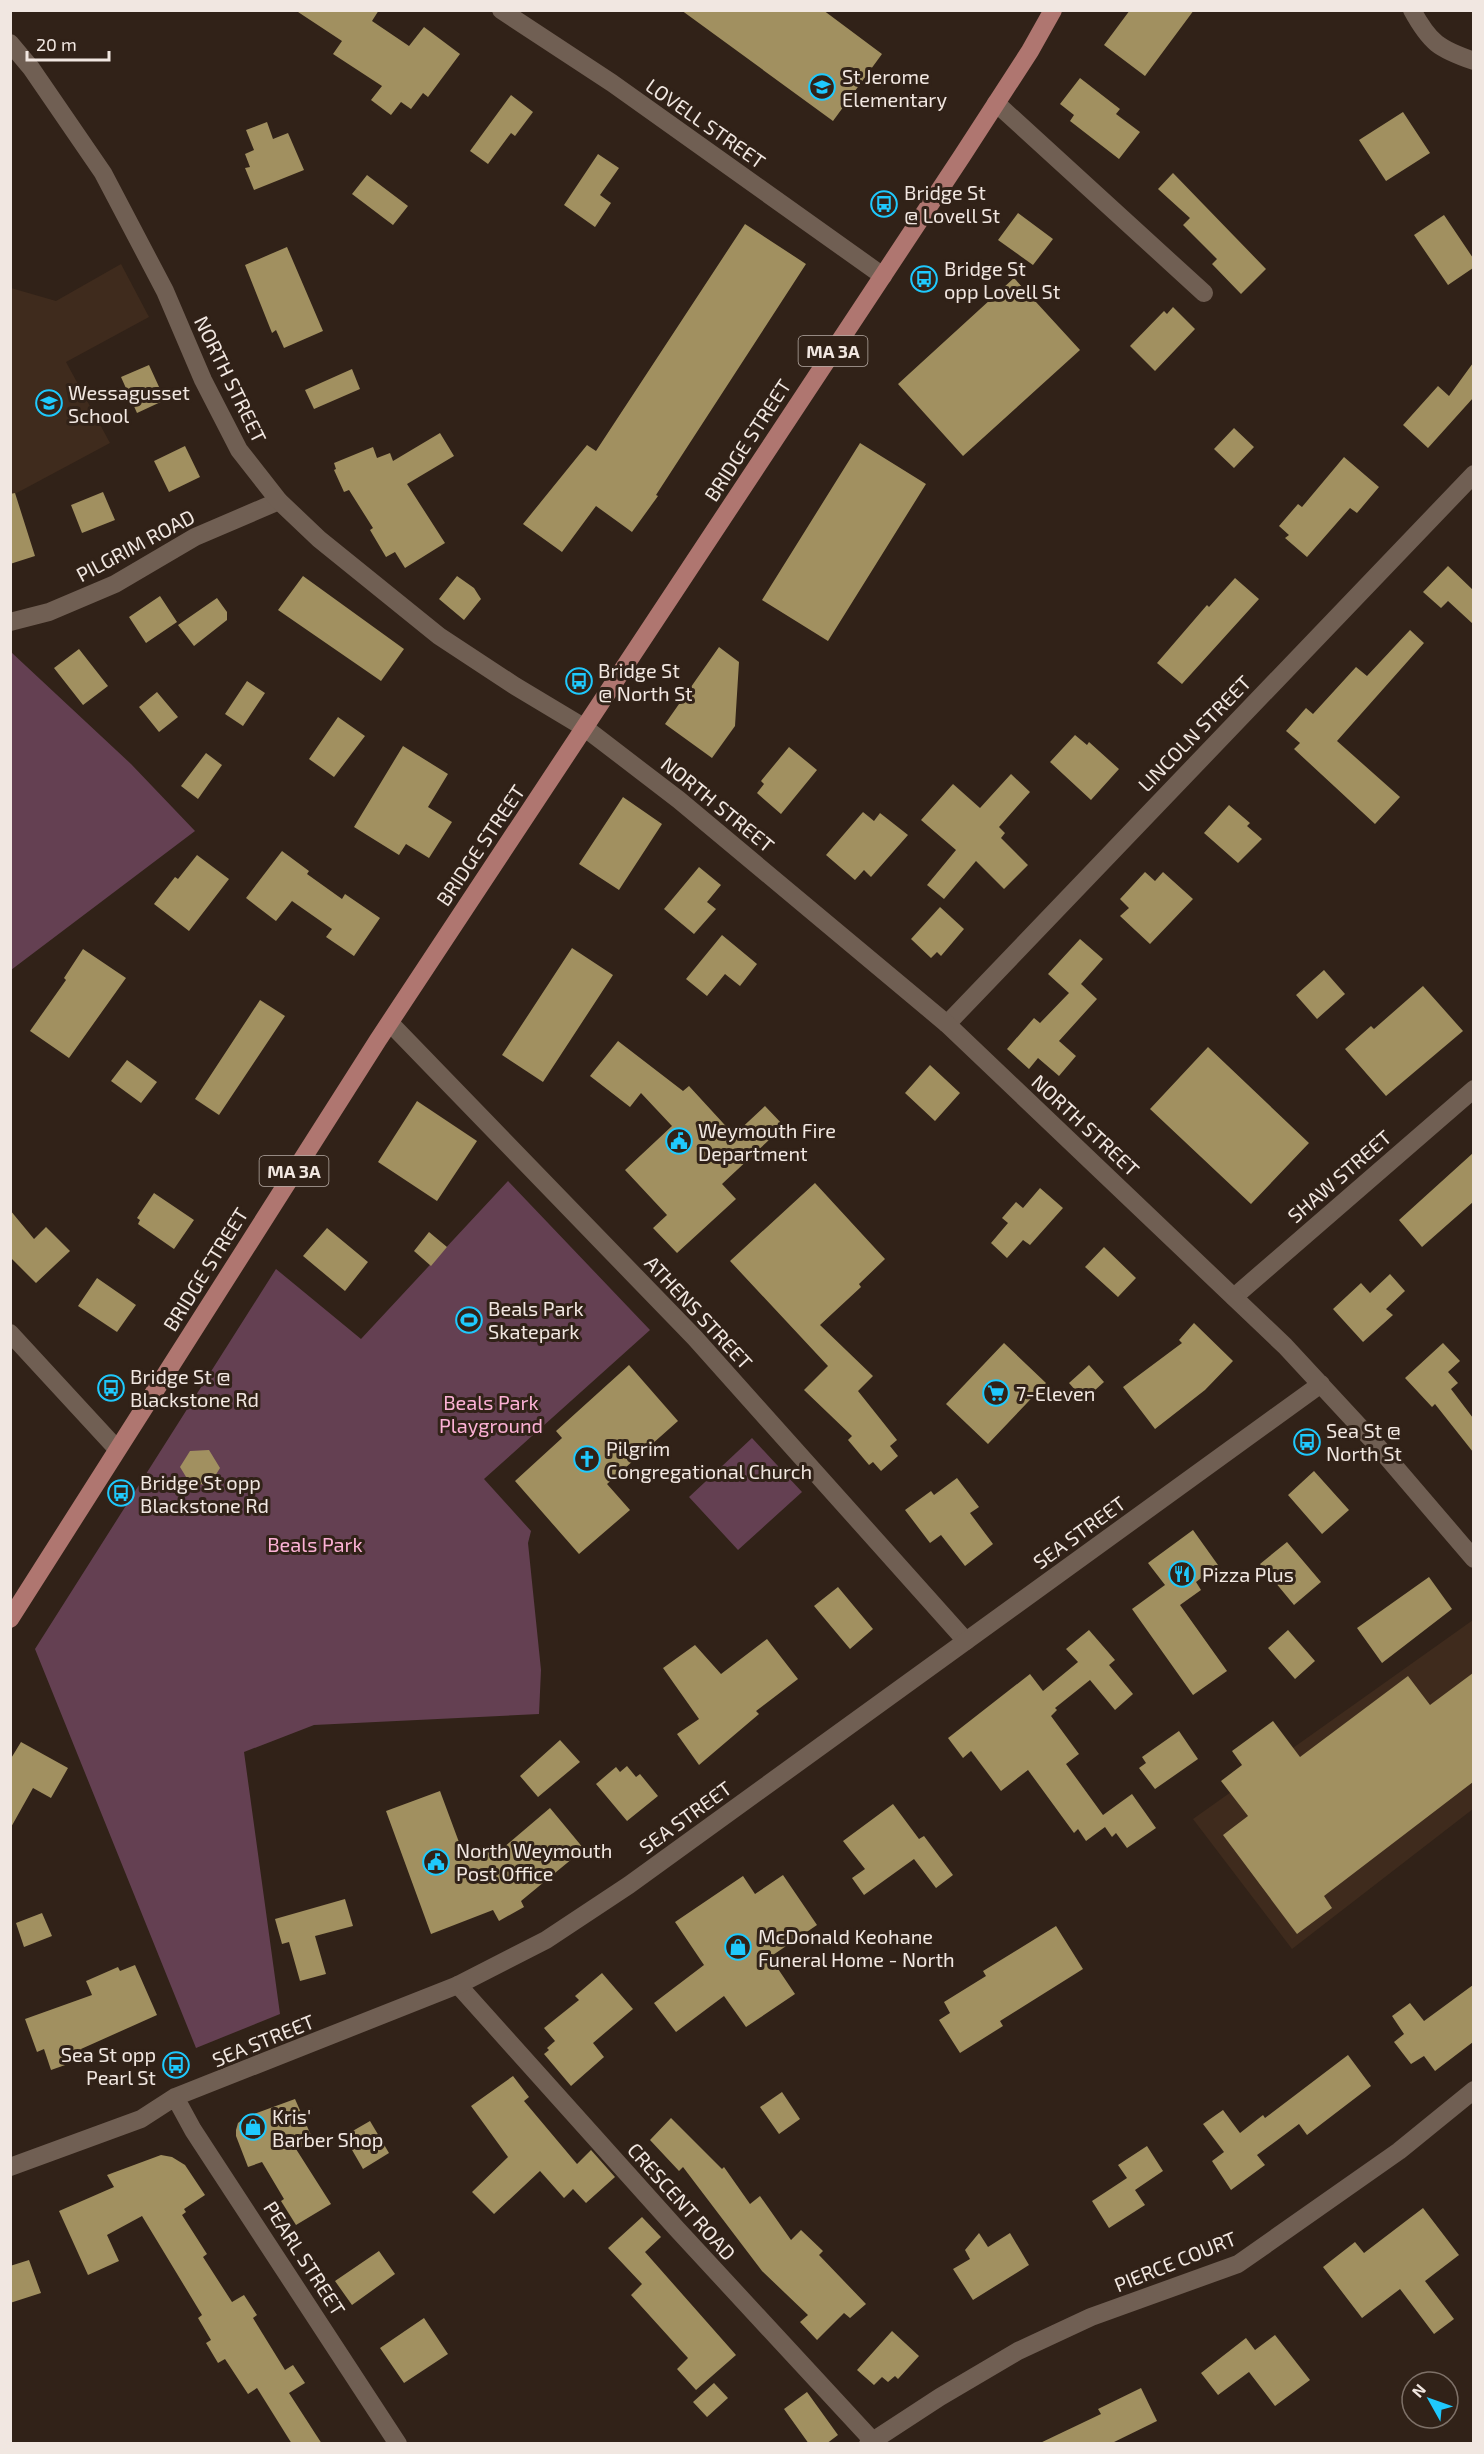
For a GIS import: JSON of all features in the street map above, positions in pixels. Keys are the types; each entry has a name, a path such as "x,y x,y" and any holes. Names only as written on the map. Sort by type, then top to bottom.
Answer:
{"main road":[{"name":"BRIDGE STREET","path":"10,1619 390,1023 883,276 1030,51 1053,10"}],"street":[{"name":"LOVELL STREET","path":"501,10 612,83 883,276"},
{"path":"1412,10 1424,32 1443,50 1473,61"},
{"name":"NORTH STREET","path":"10,43 31,68 103,173 165,291 203,380 239,450 279,501 319,539 439,636 585,728 679,800 947,1024 1234,1296 1321,1384 1473,1559"},
{"path":"996,103 1204,293"},
{"name":"LINCOLN STREET","path":"947,1024 1473,474"},
{"name":"PILGRIM ROAD","path":"10,622 49,612 115,584 195,537 279,501"},
{"name":"ATHENS STREET","path":"390,1023 694,1338 966,1641"},
{"name":"SHAW STREET","path":"1234,1296 1473,1089"},
{"path":"10,1333 117,1449"},
{"name":"SEA STREET","path":"10,2168 141,2119 175,2097 458,1985 546,1940 630,1885 1321,1384"},
{"name":"CRESCENT ROAD","path":"458,1985 870,2442"},
{"name":"PIERCE COURT","path":"870,2442 1018,2351 1091,2317 1238,2264 1399,2151 1473,2090"},
{"name":"PEARL STREET","path":"175,2097 193,2130 398,2444"}],"shaded area":[{"name":"Wessagusset School","path":"121,264 149,317 66,362 110,443 11,496 11,288 56,301"},
{"path":"1473,1620 1473,1809 1292,1949 1193,1819"}],"green space":[{"path":"11,652 131,764 195,831 11,970"},
{"name":"Beals Park","path":"508,1181 650,1330 484,1479 531,1531 528,1543 541,1670 539,1714 314,1725 244,1752 280,2014 196,2048 35,1649 276,1269 361,1339"},
{"path":"752,1438 802,1492 738,1550 689,1497"}],"building":[{"path":"295,10 379,10 372,21 409,46 424,27 460,54 428,97 423,93 411,109 401,102 391,115 371,100 382,86 333,54 342,41"},
{"name":"St Jerome Elementary","path":"681,10 823,10 882,54 833,121"},
{"path":"1130,10 1194,10 1145,76 1104,45"},
{"path":"1080,78 1120,109 1116,114 1140,132 1119,159 1070,121 1074,115 1060,104"},
{"path":"511,95 533,112 515,136 511,133 488,164 470,151"},
{"path":"1403,112 1430,153 1386,181 1359,140"},
{"path":"267,122 273,139 288,133 304,170 254,190 245,168 250,167 245,154 254,150 246,130"},
{"path":"598,154 619,168 600,195 611,203 595,227 564,205"},
{"path":"1173,173 1266,269 1241,294 1212,264 1217,259 1183,225 1190,218 1158,189"},
{"path":"367,175 408,206 393,225 352,194"},
{"path":"1018,213 1053,239 1033,265 998,240"},
{"path":"1444,215 1473,258 1473,268 1448,285 1414,235"},
{"path":"745,224 806,264 656,495 658,496 632,532 596,506 562,552 523,524 587,445 596,451"},
{"path":"287,247 323,331 284,348 276,330 272,333 245,265"},
{"path":"1014,278 1080,350 963,456 898,384"},
{"path":"1173,307 1195,329 1155,371 1130,346 1164,311 1167,314"},
{"path":"1473,363 1473,398 1428,448 1403,425 1438,386 1449,396"},
{"path":"149,365 165,400 137,413 121,377"},
{"path":"352,369 360,389 314,409 305,390"},
{"path":"1234,428 1254,447 1234,468 1214,449"},
{"path":"440,433 454,456 407,484 445,543 405,568 395,552 386,557 370,530 373,528 349,490 344,492 334,470 336,469 334,463 373,447 377,458 390,453 393,461"},
{"path":"860,443 926,484 828,641 762,600"},
{"path":"185,446 200,477 169,492 154,461"},
{"path":"1344,457 1379,487 1357,513 1350,508 1307,557 1285,538 1289,535 1279,526 1298,504 1302,507"},
{"path":"103,492 115,520 82,533 71,505"},
{"path":"15,493 35,556 10,564 10,494"},
{"path":"1448,566 1473,590 1473,624 1448,601 1441,608 1423,592"},
{"path":"303,576 404,649 381,681 278,610"},
{"path":"457,576 474,588 481,599 464,620 439,599"},
{"path":"1235,578 1259,599 1182,684 1157,663 1207,605 1209,607"},
{"path":"160,596 177,622 146,643 129,617"},
{"path":"217,598 227,612 227,620 194,646 178,625"},
{"path":"1410,630 1424,643 1337,741 1400,797 1375,824 1294,749 1300,743 1286,731 1306,708 1313,714 1356,667 1367,676"},
{"path":"719,647 739,662 735,726 712,758 665,724"},
{"path":"79,649 108,686 83,705 54,668"},
{"path":"247,681 265,693 243,726 225,714"},
{"path":"157,692 178,717 159,732 139,707"},
{"path":"338,717 365,736 334,777 309,759"},
{"path":"1075,735 1087,745 1089,742 1119,769 1091,800 1050,762"},
{"path":"403,746 448,774 428,807 452,822 429,858 406,844 399,855 354,827"},
{"path":"789,747 817,770 781,814 757,793 764,784 761,781"},
{"path":"206,753 222,765 198,799 181,786"},
{"path":"1011,774 1030,792 999,827 1005,833 1001,838 1028,865 1004,889 976,861 944,899 927,885 956,850 921,820 953,784 980,808"},
{"path":"623,797 662,824 619,890 579,864"},
{"path":"1229,805 1250,823 1247,826 1262,839 1238,863 1204,833"},
{"path":"863,812 874,821 880,813 908,835 871,877 864,870 855,880 826,855"},
{"path":"282,851 309,871 307,874 342,899 345,894 380,918 354,956 326,937 332,929 292,901 276,921 246,898"},
{"path":"197,855 229,879 189,931 154,904 175,877 178,879"},
{"path":"699,867 721,885 707,902 716,909 694,934 664,909"},
{"path":"1145,872 1155,881 1163,872 1193,899 1150,944 1120,916 1129,908 1120,899"},
{"path":"940,907 964,929 941,956 937,952 931,958 911,939"},
{"path":"722,935 757,964 740,986 725,974 707,996 686,979"},
{"path":"1080,939 1103,959 1081,984 1097,999 1059,1041 1076,1056 1059,1076 1038,1058 1029,1069 1007,1049 1034,1018 1040,1023 1069,993 1048,974"},
{"path":"572,948 613,975 543,1082 502,1055"},
{"path":"83,949 126,978 69,1058 30,1031 66,980 64,978"},
{"path":"1324,970 1345,994 1317,1019 1296,995"},
{"path":"1423,986 1463,1031 1386,1096 1345,1049 1371,1026 1374,1029"},
{"path":"260,1000 285,1016 219,1115 195,1099"},
{"path":"618,1041 683,1091 689,1086 734,1135 765,1106 784,1126 722,1184 736,1199 677,1253 653,1228 667,1215 625,1170 672,1126 641,1093 630,1107 590,1076"},
{"path":"1208,1047 1309,1143 1251,1204 1150,1109"},
{"path":"127,1060 157,1082 141,1103 111,1081"},
{"path":"930,1065 960,1093 935,1121 905,1093"},
{"path":"417,1101 477,1141 437,1201 378,1162"},
{"path":"1473,1153 1473,1202 1422,1247 1399,1220"},
{"path":"815,1183 885,1259 859,1284 861,1287 820,1325 873,1376 858,1391 897,1440 890,1446 898,1456 881,1471 873,1462 869,1465 848,1440 852,1436 804,1390 828,1366 730,1261"},
{"path":"1040,1188 1063,1208 1030,1245 1023,1240 1007,1258 991,1243 1008,1223 1002,1218 1016,1202 1023,1208"},
{"path":"154,1193 194,1220 174,1249 138,1224 140,1220 137,1218"},
{"path":"10,1210 34,1239 46,1227 70,1251 36,1283 10,1257"},
{"path":"327,1228 368,1262 345,1291 303,1256"},
{"path":"429,1232 447,1247 431,1266 414,1251"},
{"path":"1104,1247 1136,1278 1118,1297 1085,1267"},
{"path":"1390,1274 1405,1291 1386,1309 1393,1315 1363,1342 1333,1309 1361,1283 1370,1293"},
{"path":"97,1278 136,1305 117,1332 78,1306"},
{"path":"1194,1323 1233,1361 1205,1390 1155,1429 1123,1387 1182,1343 1179,1340"},
{"name":"7-Eleven","path":"1004,1343 1046,1383 988,1444 946,1404"},
{"path":"1443,1343 1460,1361 1448,1372 1458,1383 1451,1389 1473,1418 1473,1452 1435,1404 1432,1407 1405,1378"},
{"name":"Pilgrim Congregational Church","path":"629,1365 678,1421 607,1484 630,1510 579,1554 515,1481 562,1438 556,1431"},
{"path":"1089,1365 1104,1382 1084,1400 1069,1383"},
{"path":"209,1450 220,1468 210,1484 191,1485 180,1467 190,1451"},
{"path":"1314,1471 1349,1510 1322,1534 1288,1495"},
{"path":"957,1478 979,1507 970,1513 993,1544 965,1566 941,1535 930,1543 905,1510 931,1491 934,1495"},
{"path":"1193,1530 1218,1565 1196,1582 1201,1590 1180,1605 1227,1671 1193,1695 1132,1609 1165,1585 1148,1563"},
{"path":"1287,1542 1321,1582 1294,1605 1260,1564"},
{"path":"1429,1577 1452,1609 1382,1663 1357,1628"},
{"path":"838,1587 873,1629 850,1649 814,1606"},
{"path":"1089,1630 1115,1660 1109,1665 1133,1694 1115,1710 1090,1680 1055,1708 1057,1710 1051,1716 1079,1754 1066,1764 1103,1815 1132,1794 1156,1828 1127,1848 1116,1833 1112,1837 1105,1827 1086,1841 1078,1829 1074,1833 1028,1770 1001,1791 971,1751 963,1758 948,1738 1030,1674 1043,1691 1078,1662 1066,1649"},
{"path":"1288,1630 1315,1661 1295,1679 1268,1648"},
{"path":"767,1639 798,1679 756,1711 759,1714 699,1765 677,1734 699,1719 663,1668 695,1645 721,1674"},
{"path":"1473,1673 1473,1782 1324,1896 1332,1908 1297,1934 1223,1835 1248,1816 1221,1781 1242,1765 1232,1751 1273,1721 1300,1757 1408,1676 1430,1705"},
{"path":"1179,1731 1198,1759 1155,1789 1139,1768 1146,1763 1142,1757"},
{"path":"560,1740 580,1762 538,1797 520,1776"},
{"path":"21,1742 68,1768 51,1798 33,1788 10,1829 10,1760"},
{"path":"627,1766 636,1777 640,1774 658,1796 627,1821 596,1784 616,1767 620,1772"},
{"path":"440,1791 466,1861 492,1848 496,1854 550,1808 584,1849 521,1901 524,1907 499,1921 493,1910 431,1934 386,1811"},
{"path":"893,1804 919,1839 924,1836 953,1875 936,1888 914,1859 864,1895 852,1878 865,1869 843,1841"},
{"name":"McDonald Keohane Funeral Home - North","path":"783,1875 817,1925 770,1957 795,1994 746,2027 724,1996 676,2032 654,2003 704,1965 675,1922 743,1876 755,1894"},
{"path":"345,1899 353,1926 315,1936 326,1974 300,1981 289,1942 282,1944 275,1919"},
{"path":"42,1913 52,1936 24,1947 16,1923"},
{"path":"1056,1926 1083,1969 1000,2021 1003,2026 960,2053 939,2020 950,2013 944,2002 986,1976 983,1971"},
{"path":"135,1965 157,2015 81,2049 85,2058 51,2070 44,2049 37,2052 25,2019 92,1995 86,1981 118,1967 120,1971"},
{"path":"602,1973 633,2009 593,2043 604,2057 571,2086 544,2054 555,2041 544,2028 579,2000 575,1996"},
{"path":"1473,1985 1473,2042 1435,2071 1424,2056 1411,2064 1394,2042 1404,2034 1392,2016 1410,2003 1424,2021"},
{"path":"1348,2055 1371,2086 1307,2135 1299,2124 1257,2155 1265,2165 1231,2190 1212,2161 1224,2152 1203,2124 1223,2110 1240,2133 1263,2115 1265,2118"},
{"path":"513,2076 529,2097 524,2101 577,2164 591,2150 615,2177 586,2203 573,2189 564,2198 540,2171 494,2214 472,2192 508,2157 471,2106"},
{"path":"782,2092 800,2119 779,2134 760,2107"},
{"path":"295,2099 314,2142 296,2149 331,2204 296,2225 281,2201 284,2199 262,2162 248,2167 236,2136 238,2123 246,2117"},
{"path":"671,2118 722,2169 724,2167 750,2204 760,2196 791,2240 801,2230 823,2251 819,2255 866,2304 850,2318 844,2313 817,2340 800,2322 808,2315 762,2271 683,2167 679,2171 650,2140"},
{"path":"370,2121 389,2153 363,2169 344,2136"},
{"path":"1147,2146 1163,2171 1135,2190 1145,2205 1109,2228 1092,2201 1127,2178 1118,2165"},
{"path":"161,2155 172,2157 185,2165 205,2195 184,2209 186,2212 182,2215 207,2254 203,2257 232,2302 244,2295 257,2315 253,2318 285,2370 293,2365 305,2383 289,2393 322,2444 292,2444 257,2388 248,2394 225,2359 218,2363 206,2343 211,2340 198,2318 202,2315 142,2216 107,2235 119,2261 88,2275 59,2211 114,2187 107,2175"},
{"path":"1423,2208 1459,2255 1425,2281 1454,2319 1434,2334 1400,2289 1362,2318 1323,2267 1355,2242 1364,2253"},
{"path":"642,2217 661,2237 645,2252 736,2355 696,2390 677,2369 688,2358 631,2295 642,2284 608,2248"},
{"path":"979,2233 988,2247 1010,2233 1029,2265 973,2300 953,2269 970,2259 965,2250"},
{"path":"379,2251 395,2274 352,2305 335,2281"},
{"path":"29,2260 41,2293 10,2303 10,2266"},
{"path":"424,2318 448,2354 404,2383 380,2348"},
{"path":"892,2331 919,2356 898,2379 895,2376 888,2382 882,2377 874,2385 857,2370"},
{"path":"1275,2335 1310,2380 1275,2406 1249,2372 1218,2395 1201,2373 1246,2338 1255,2350"},
{"path":"714,2383 728,2398 707,2417 693,2402"},
{"path":"1141,2388 1157,2421 1110,2444 1038,2444 1101,2414 1098,2409"},
{"path":"807,2392 838,2435 826,2444 809,2444 784,2409"}],"place":[{"name":"St Jerome Elementary","path":"822,87"},
{"name":"Bridge St @ Lovell St","path":"884,204"},
{"name":"Bridge St opp Lovell St","path":"924,279"},
{"name":"Wessagusset School","path":"49,403"},
{"name":"Bridge St @ North St","path":"579,681"},
{"name":"Weymouth Fire Department","path":"679,1141"},
{"name":"Beals Park Skatepark","path":"469,1320"},
{"name":"Bridge St @ Blackstone Rd","path":"111,1388"},
{"name":"7-Eleven","path":"996,1393"},
{"name":"Sea St @ North St","path":"1307,1442"},
{"name":"Pilgrim Congregational Church","path":"587,1459"},
{"name":"Bridge St opp Blackstone Rd","path":"121,1493"},
{"name":"Pizza Plus","path":"1182,1574"},
{"name":"North Weymouth Post Office","path":"436,1862"},
{"name":"McDonald Keohane Funeral Home - North","path":"738,1947"},
{"name":"Sea St opp Pearl St","path":"176,2065"},
{"name":"Kris' Barber Shop","path":"253,2127"}],"park label":[{"name":"Beals Park Playground","path":"491,1414"}]}
